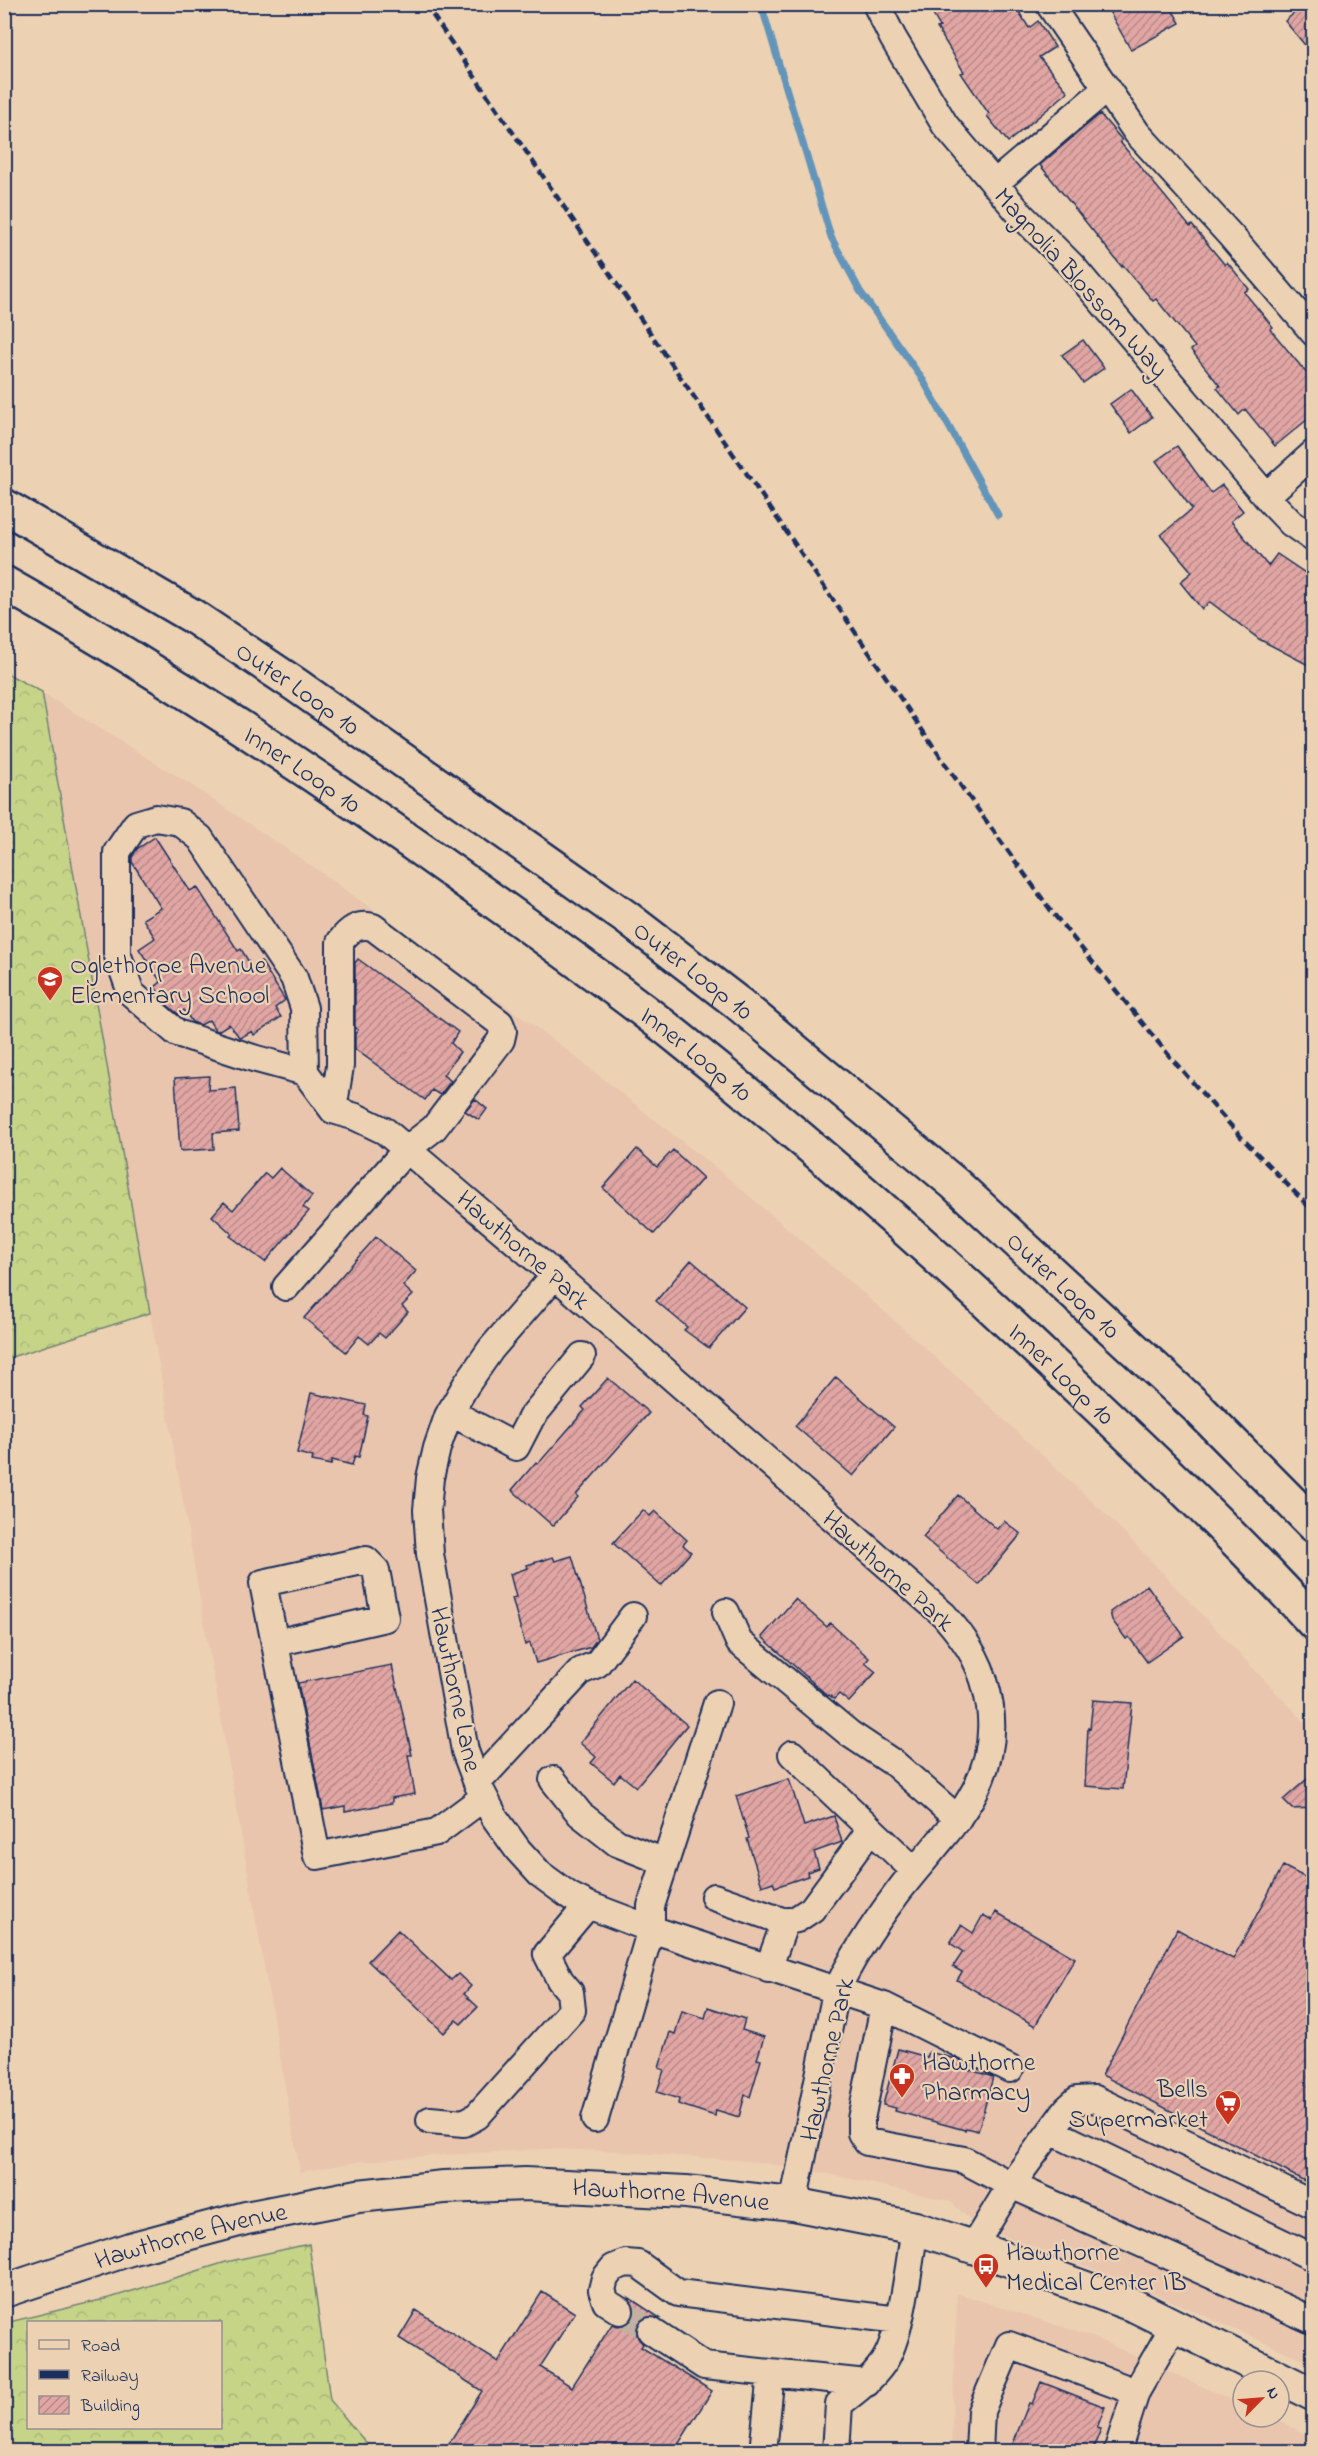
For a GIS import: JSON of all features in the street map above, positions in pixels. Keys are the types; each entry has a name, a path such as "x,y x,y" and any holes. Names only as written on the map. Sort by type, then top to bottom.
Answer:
{"highway":[{"name":"Outer Loop 10","path":"4,506 194,617 296,685 519,840 627,918 729,997 955,1184 1198,1408 1314,1525"},
{"name":"Inner Loop 10","path":"4,583 165,679 282,754 400,834 673,1033 890,1214 1014,1327 1178,1484 1314,1623"}],"main road":[{"name":"Hawthorne Avenue","path":"4,2291 142,2246 246,2218 358,2196 444,2187 525,2184 686,2192 793,2204 915,2228 1135,2306 1314,2395"}],"street":[{"name":"Magnolia Blossom Way","path":"876,4 892,38 945,125 994,184 1072,266 1266,496 1291,523 1314,538"},
{"path":"1049,4 1137,133 1231,236 1314,333"},
{"path":"994,184 1107,88"},
{"path":"1266,496 1314,453"},
{"path":"304,1072 304,1008 294,978 200,838 180,822 156,818 136,824 117,852 115,892 117,953 131,993 177,1033 304,1072 333,1110"},
{"path":"286,1287 406,1149 434,1128 501,1040 503,1031 500,1023 373,927 363,924 346,933 340,942 340,1066 333,1110"},
{"name":"Hawthorne Park","path":"333,1110 356,1116 385,1131 555,1275 935,1608 965,1639 980,1665 992,1720 990,1751 983,1777 958,1819 872,1927 850,1960 836,1992 793,2204"},
{"name":"Hawthorne Lane","path":"555,1275 491,1349 450,1412 437,1448 430,1478 427,1510 429,1543 465,1751 495,1818 518,1850 540,1874 570,1896 588,1905 768,1969 884,2006 1010,2069"},
{"path":"450,1412 516,1447 531,1418 582,1356"},
{"path":"275,1643 385,1618 376,1570 366,1560 263,1583 317,1856 437,1832 481,1790 581,1671 597,1664 633,1616"},
{"path":"726,1612 739,1642 849,1734 895,1764 958,1819"},
{"path":"595,2119 651,1929 651,1906 717,1703"},
{"path":"792,1754 915,1871"},
{"path":"553,1780 580,1814 617,1843 665,1862"},
{"path":"714,1897 785,1922 797,1919 812,1910 871,1829"},
{"path":"430,2120 465,2123 477,2116 572,2010 570,1992 560,1980 547,1954 588,1905"},
{"path":"768,1969 785,1922"},
{"path":"884,2006 861,2119 861,2133 867,2142 963,2160 1011,2185 1314,2321"},
{"path":"973,2247 1011,2185 1067,2109 1077,2100 1095,2099 1314,2205"},
{"path":"1051,2131 1314,2258"},
{"path":"836,2451 839,2404 867,2383 884,2362 894,2342 915,2228"},
{"path":"620,2312 606,2302 602,2290 605,2278 614,2268 626,2263 638,2264 678,2293 898,2320"},
{"path":"1117,2451 1136,2392 1174,2326"},
{"path":"651,2331 704,2366 867,2383"},
{"path":"979,2451 981,2411 1009,2345 1136,2392"},
{"path":"763,2451 771,2373"}],"shaded area":[{"path":"5,670 188,783 318,870 563,1047 726,1176 877,1305 1114,1522 1313,1731 1313,2364 1126,2281 977,2226 950,2201 833,2175 758,2162 613,2151 547,2149 357,2162 300,2172 150,1313 5,1359"},
{"path":"957,2293 1091,2336 1231,2400 1231,2429 1291,2429 1291,2427 1314,2439 1313,2452 951,2452"}],"green space":[{"name":"Oglethorpe Avenue Elementary School","path":"4,672 42,692 150,1313 5,1359"},
{"path":"309,2244 330,2400 373,2451 5,2451 5,2323 113,2297 226,2262"}],"building":[{"path":"927,4 1014,4 1029,28 1038,21 1055,47 1039,57 1068,92 1008,142 987,116 989,114 961,73 964,72 937,28 940,27"},
{"path":"1105,4 1169,4 1180,23 1131,50"},
{"path":"1305,4 1314,4 1314,56 1285,21"},
{"path":"1100,114 1190,227 1192,225 1225,265 1227,262 1249,289 1244,292 1273,327 1270,329 1314,382 1314,414 1275,446 1245,409 1239,415 1217,388 1220,386 1191,350 1195,347 1156,299 1153,301 1123,265 1122,267 1040,165"},
{"path":"1083,340 1104,368 1083,383 1062,355"},
{"path":"1131,389 1152,417 1131,433 1110,404"},
{"path":"1177,446 1211,493 1222,485 1243,511 1231,521 1268,566 1277,554 1314,579 1314,668 1259,639 1210,602 1202,609 1180,582 1192,572 1161,535 1192,509 1156,461"},
{"path":"155,837 190,891 197,887 238,951 241,949 252,967 261,961 285,1000 275,1008 281,1017 254,1035 252,1031 240,1038 229,1024 218,1031 209,1020 201,1025 192,1022 184,1010 178,1014 166,1004 155,987 161,982 139,949 155,938 143,919 161,908 132,862 132,857 137,849"},
{"path":"358,959 458,1032 451,1043 460,1052 443,1075 451,1081 440,1095 432,1090 425,1100 355,1049 355,1034 358,1030 355,1028 355,963"},
{"path":"209,1076 208,1090 236,1088 239,1131 213,1133 214,1149 180,1151 175,1078"},
{"path":"475,1099 487,1109 479,1120 465,1111"},
{"path":"637,1149 657,1167 673,1150 703,1178 654,1234 603,1188"},
{"path":"280,1168 312,1196 303,1207 309,1211 265,1262 230,1236 232,1234 212,1216 224,1202 233,1210 265,1173 271,1178"},
{"path":"376,1237 416,1271 403,1286 413,1295 402,1306 408,1312 385,1338 379,1333 369,1344 359,1336 346,1352 304,1318"},
{"path":"691,1260 745,1307 709,1348 684,1330 687,1327 656,1301"},
{"path":"836,1377 894,1427 853,1476 795,1426"},
{"path":"608,1378 649,1413 576,1495 578,1497 553,1526 512,1490 585,1410 582,1407"},
{"path":"311,1393 366,1405 364,1415 368,1416 359,1457 355,1456 352,1465 332,1460 331,1465 312,1461 313,1457 297,1453"},
{"path":"958,1495 997,1529 1004,1521 1021,1534 979,1585 923,1537"},
{"path":"643,1510 650,1516 655,1511 687,1540 683,1545 691,1552 661,1586 613,1543"},
{"path":"572,1556 597,1639 591,1647 536,1663 530,1643 525,1645 512,1598 516,1597 510,1574 528,1568 527,1565 553,1557 555,1561"},
{"path":"1147,1585 1184,1636 1147,1662 1129,1637 1126,1639 1112,1620 1110,1612"},
{"path":"795,1599 827,1627 830,1623 869,1658 865,1663 876,1672 849,1702 839,1694 834,1699 828,1696 762,1637"},
{"path":"392,1665 412,1755 408,1755 415,1794 392,1798 392,1803 345,1812 345,1806 323,1810 298,1683"},
{"path":"632,1679 687,1725 636,1787 620,1774 614,1782 591,1763 596,1757 580,1743"},
{"path":"1093,1700 1132,1703 1123,1789 1085,1786 1088,1727 1090,1728"},
{"path":"1314,1773 1314,1808 1292,1809 1283,1800"},
{"path":"789,1779 804,1826 834,1816 842,1842 814,1852 819,1868 807,1872 808,1876 775,1887 773,1882 762,1886 736,1796"},
{"path":"1283,1866 1314,1882 1314,2186 1102,2075 1177,1929 1233,1959"},
{"path":"996,1912 1075,1958 1035,2026 957,1980 962,1972 953,1967 963,1952 950,1943 961,1925 973,1933 983,1915 992,1920"},
{"path":"398,1930 451,1980 458,1974 471,1986 464,1994 478,2007 461,2024 456,2020 444,2033 368,1961"},
{"path":"708,2007 745,2019 742,2030 764,2037 757,2059 761,2060 750,2097 745,2095 739,2117 716,2110 715,2116 678,2104 679,2099 657,2092 664,2070 659,2068 670,2032 675,2034 682,2011 705,2018"},
{"path":"898,2049 927,2057 929,2052 959,2060 965,2063 964,2068 993,2077 978,2131 966,2128 965,2130 895,2111 896,2108 883,2105"},
{"path":"542,2292 575,2313 540,2367 572,2387 612,2324 626,2325 633,2319 635,2311 628,2297 660,2318 645,2317 638,2323 636,2331 643,2344 641,2347 712,2391 674,2451 444,2451 482,2391 399,2338 416,2310 498,2362"},
{"path":"1041,2382 1105,2407 1097,2428 1101,2429 1092,2451 1010,2451 1029,2403 1032,2404"}],"waterway":[{"path":"761,4 831,237 860,291 923,380 998,515"}],"tunnel":[{"path":"620,2311 651,2331"}],"railway":[{"path":"425,4 953,775 1052,912 1171,1058 1242,1138 1314,1212"}],"place":[{"name":"Oglethorpe Avenue Elementary School","path":"50,1002"},
{"name":"Hawthorne Pharmacy","path":"902,2099"},
{"name":"Bells Supermarket","path":"1228,2126"},
{"name":"Hawthorne Medical Center IB","path":"986,2289"}]}
